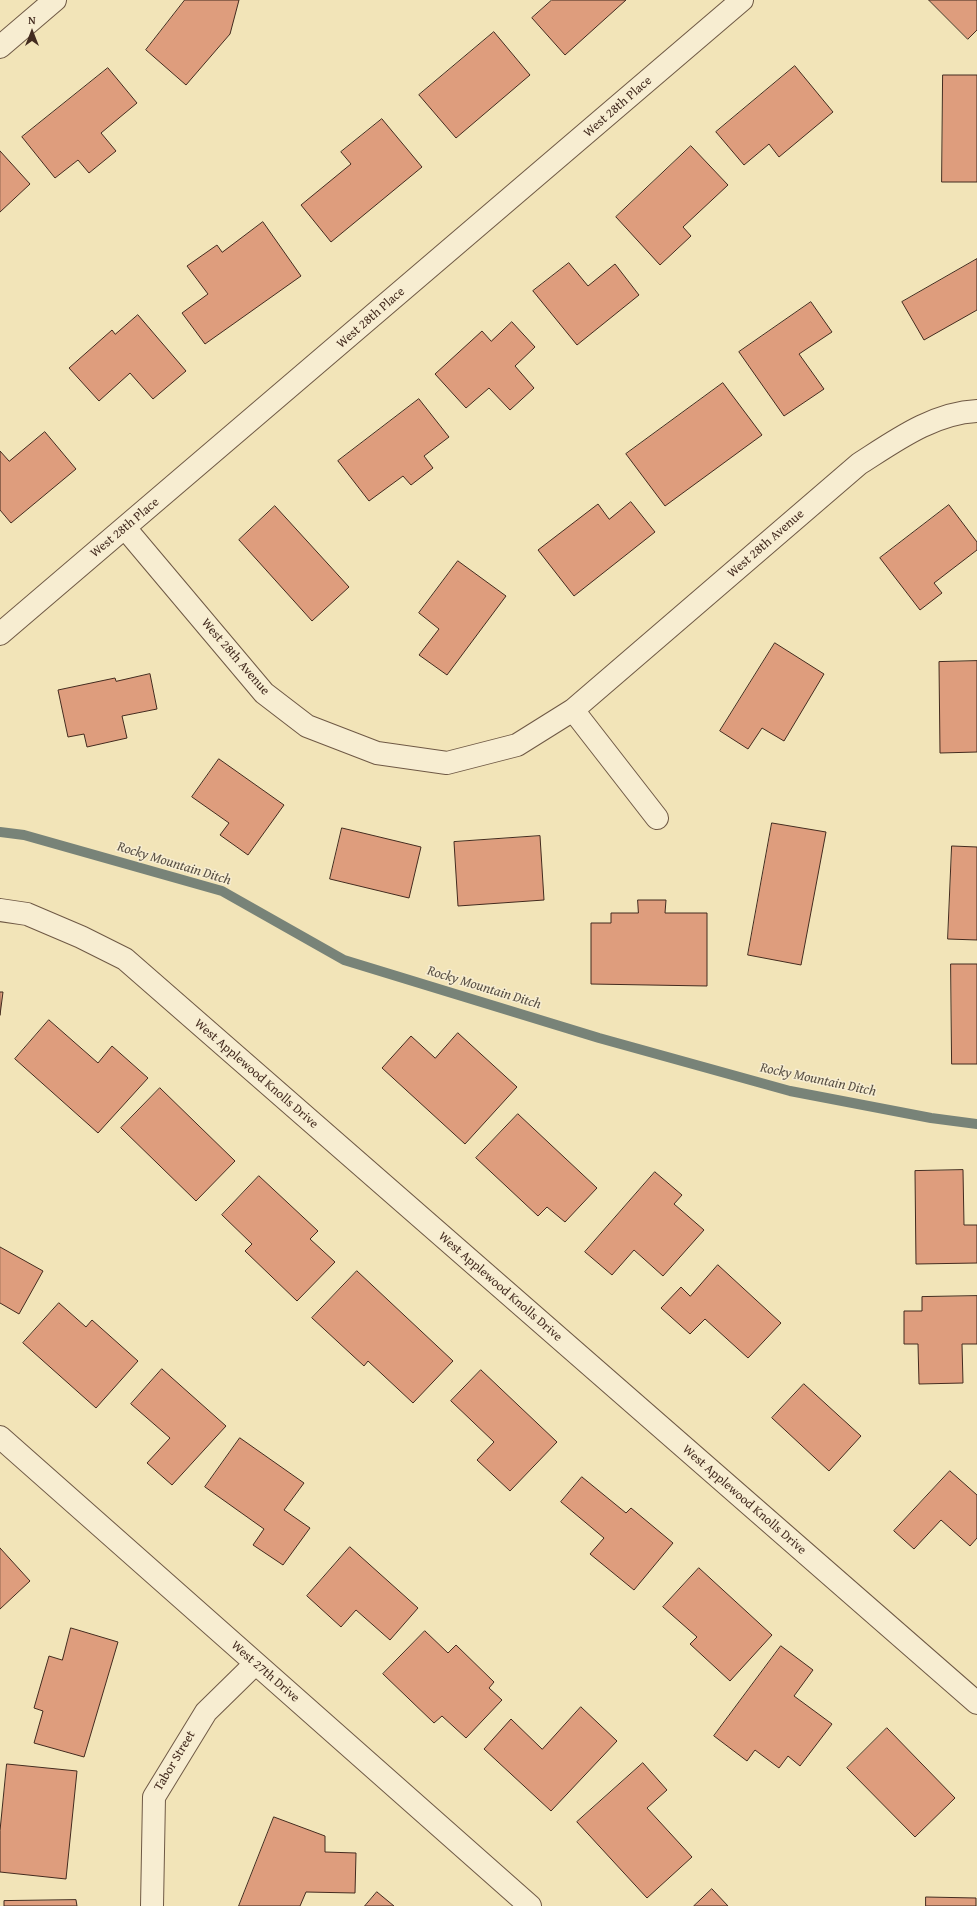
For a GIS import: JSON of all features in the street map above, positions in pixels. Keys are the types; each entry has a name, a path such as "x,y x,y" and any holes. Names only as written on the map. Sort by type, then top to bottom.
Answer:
{"street":[{"path":"0,47 55,0"},
{"name":"West 28th Place","path":"0,634 126,528 742,0"},
{"name":"West 28th Avenue","path":"126,528 264,693 307,726 377,752 447,763 517,745 573,710 859,464 903,435 959,412 977,411"},
{"path":"573,710 657,818"},
{"name":"West Applewood Knolls Drive","path":"0,910 27,914 81,937 125,960 977,1703"},
{"name":"West 27th Drive","path":"0,1437 530,1906"},
{"name":"Tabor Street","path":"152,1906 154,1797 206,1712 255,1664"}],"building":[{"path":"185,0 239,0 230,34 186,85 146,50"},
{"path":"552,0 626,0 565,55 532,18"},
{"path":"929,0 977,0 977,30 968,39"},
{"path":"494,32 530,75 456,138 419,95"},
{"path":"795,66 833,112 779,157 769,144 744,165 716,132"},
{"path":"108,68 137,103 101,133 116,151 89,173 78,160 55,178 22,137"},
{"path":"943,75 977,75 977,182 942,182"},
{"path":"382,119 422,167 331,242 301,205 351,164 341,152"},
{"path":"691,146 728,185 683,227 691,236 660,265 616,217"},
{"path":"0,151 30,184 0,212"},
{"path":"263,222 301,276 205,344 182,313 208,294 187,266 217,245 222,252"},
{"path":"977,259 977,310 924,340 902,302"},
{"path":"569,263 588,286 615,264 639,295 577,345 533,291"},
{"path":"811,302 832,332 799,354 824,389 784,416 739,352"},
{"path":"138,315 186,371 153,399 130,373 99,401 69,368 112,330 115,334"},
{"path":"512,322 535,347 515,366 534,388 510,410 489,388 466,408 435,374 482,331 491,341"},
{"path":"723,383 762,435 665,506 626,454"},
{"path":"419,399 449,437 424,456 433,468 411,485 403,476 369,501 338,461"},
{"path":"45,432 76,469 11,523 0,510 0,451 9,461"},
{"path":"631,502 655,532 574,596 538,550 598,504 609,519"},
{"path":"949,505 977,542 977,550 934,583 942,593 920,610 880,558"},
{"path":"275,506 349,587 312,621 239,540"},
{"path":"458,561 506,596 447,675 419,655 439,629 419,613"},
{"path":"775,643 824,674 784,741 762,728 748,749 720,731"},
{"path":"977,661 977,752 940,753 939,662"},
{"path":"150,674 157,709 122,716 127,738 87,747 84,734 68,737 58,690 115,678 116,681"},
{"path":"219,759 284,805 248,855 220,835 229,823 192,797"},
{"path":"772,823 826,832 801,965 748,955"},
{"path":"342,828 421,847 409,898 330,879"},
{"path":"540,836 544,900 458,906 454,842"},
{"path":"952,846 977,847 977,940 948,939"},
{"path":"638,900 666,900 665,913 707,913 707,986 591,984 591,923 611,923 611,913 638,913"},
{"path":"951,964 977,964 977,1064 952,1064"},
{"path":"0,992 3,992 0,1015"},
{"path":"49,1020 98,1063 112,1046 148,1078 98,1133 15,1059"},
{"path":"458,1033 517,1087 465,1144 382,1068 411,1036 435,1058"},
{"path":"160,1088 235,1161 196,1201 121,1128"},
{"path":"518,1114 597,1188 565,1222 547,1207 538,1216 476,1158"},
{"path":"963,1170 964,1225 977,1225 977,1263 916,1264 915,1171"},
{"path":"655,1172 682,1195 674,1204 704,1230 663,1276 634,1250 612,1275 585,1252"},
{"path":"259,1176 318,1231 310,1239 335,1262 297,1301 245,1251 252,1244 222,1215"},
{"path":"0,1247 43,1271 19,1314 0,1303"},
{"path":"718,1265 781,1323 748,1358 705,1319 690,1334 661,1308 681,1287 690,1296"},
{"path":"357,1271 453,1361 413,1403 368,1361 364,1366 312,1318"},
{"path":"977,1296 977,1344 962,1344 963,1383 919,1384 918,1344 904,1344 904,1311 922,1311 922,1297"},
{"path":"59,1303 86,1327 92,1320 138,1361 96,1408 23,1343"},
{"path":"162,1369 226,1426 172,1485 147,1463 170,1438 131,1404"},
{"path":"481,1370 557,1442 510,1491 477,1460 494,1442 451,1401"},
{"path":"804,1384 861,1436 829,1471 772,1418"},
{"path":"240,1438 304,1483 284,1510 310,1528 283,1565 253,1545 264,1529 205,1487"},
{"path":"950,1471 977,1495 977,1538 970,1546 941,1520 914,1549 894,1531"},
{"path":"582,1477 626,1513 631,1508 673,1543 634,1590 590,1554 604,1538 561,1502"},
{"path":"350,1547 418,1608 390,1640 356,1610 341,1627 307,1596"},
{"path":"0,1548 30,1581 0,1609"},
{"path":"699,1568 772,1635 730,1681 690,1644 697,1637 663,1607"},
{"path":"71,1628 118,1642 84,1757 34,1743 43,1711 34,1708 49,1656 62,1660"},
{"path":"425,1631 448,1653 456,1645 494,1682 489,1688 502,1700 466,1738 442,1716 434,1723 383,1674"},
{"path":"781,1646 813,1670 794,1696 832,1724 800,1766 788,1756 779,1768 755,1750 747,1761 714,1736"},
{"path":"581,1707 617,1741 551,1811 484,1749 511,1719 542,1749"},
{"path":"887,1728 955,1798 915,1837 847,1768"},
{"path":"643,1763 667,1790 647,1808 692,1857 647,1898 577,1822"},
{"path":"7,1764 77,1771 66,1879 0,1872 0,1831"},
{"path":"274,1817 325,1836 325,1852 356,1853 355,1893 306,1892 300,1906 239,1906"},
{"path":"712,1889 728,1906 694,1906"},
{"path":"377,1892 394,1906 365,1906"},
{"path":"926,1897 976,1898 976,1906 926,1906"},
{"path":"76,1900 77,1906 4,1906 4,1901"}],"waterway":[{"name":"Rocky Mountain Ditch","path":"0,832 24,835 222,891 344,960 599,1038 790,1091 931,1118 977,1124"}]}
